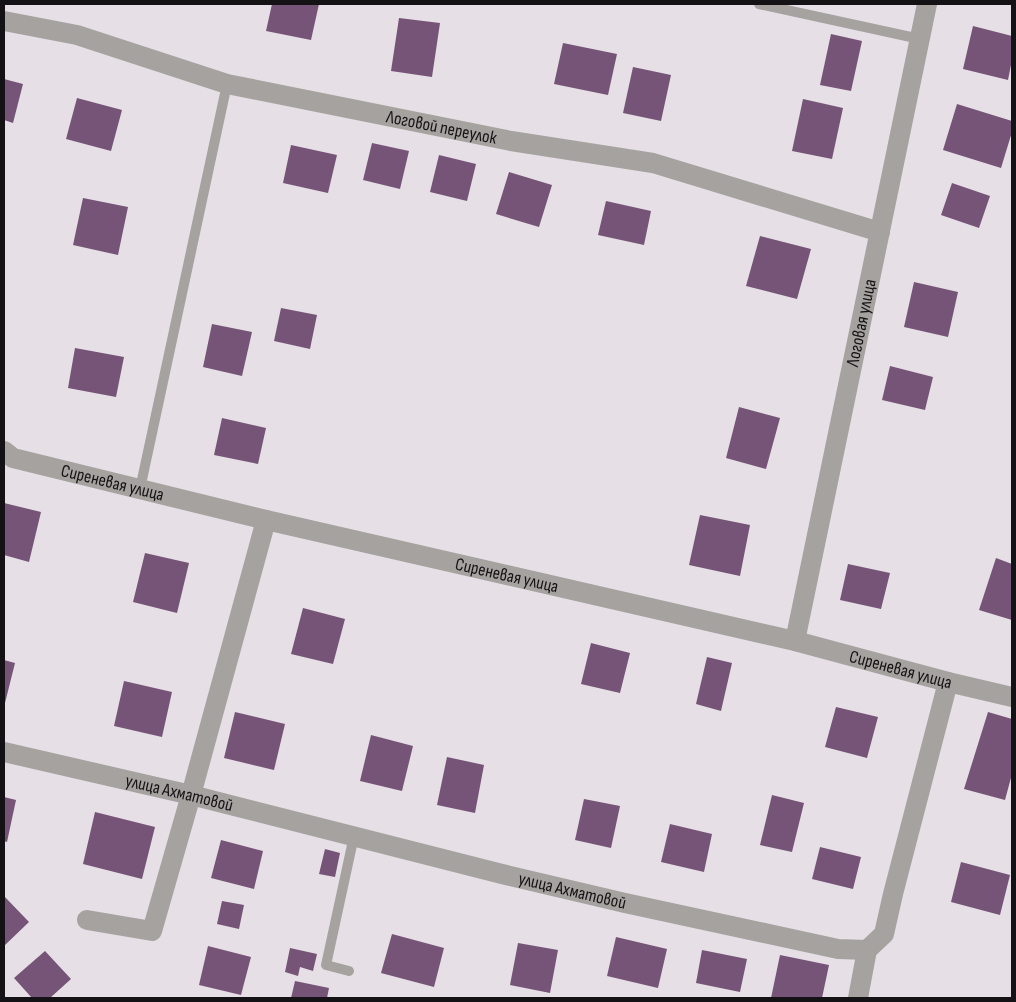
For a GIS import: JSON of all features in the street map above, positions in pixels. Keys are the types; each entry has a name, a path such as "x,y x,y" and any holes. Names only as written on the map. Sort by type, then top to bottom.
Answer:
{"street":[{"name":"Логовая улица","path":"795,641 928,4"},
{"name":"Логовой переулок","path":"4,21 77,35 227,84 511,141 653,163 880,232"},
{"name":"Сиреневая улица","path":"4,450 14,458 266,520 795,641 1012,697"},
{"path":"87,920 152,931 266,520"},
{"path":"858,998 867,950 884,934 948,682"},
{"name":"улица Ахматовой","path":"4,752 191,795 502,874 625,903 838,949 867,950"}],"lane":[{"path":"759,4 920,39"},
{"path":"140,489 227,84"},
{"path":"349,971 326,965 354,836"}],"building":[{"path":"272,4 319,4 311,40 266,31"},
{"path":"399,18 440,23 432,77 391,71"},
{"path":"973,26 1012,36 1012,60 1008,80 963,69"},
{"path":"831,34 862,41 851,91 820,85"},
{"path":"563,43 617,54 608,95 554,84"},
{"path":"633,67 671,75 661,121 623,113"},
{"path":"4,79 23,84 13,123 4,120"},
{"path":"77,98 122,110 111,151 66,139"},
{"path":"803,99 843,108 832,159 792,151"},
{"path":"957,104 1012,121 1012,132 1001,168 943,150"},
{"path":"372,143 409,151 400,189 363,180"},
{"path":"291,145 337,155 328,193 283,183"},
{"path":"439,155 476,164 467,201 430,192"},
{"path":"509,172 552,185 539,227 496,214"},
{"path":"952,183 990,196 979,228 941,215"},
{"path":"83,198 128,207 118,255 73,245"},
{"path":"606,201 651,211 644,245 598,235"},
{"path":"760,236 811,249 797,299 746,286"},
{"path":"914,282 958,292 948,337 904,327"},
{"path":"281,308 317,315 310,349 274,341"},
{"path":"212,324 252,332 242,376 203,367"},
{"path":"75,348 124,357 116,397 68,388"},
{"path":"890,366 933,377 925,410 882,400"},
{"path":"739,407 780,418 766,469 726,458"},
{"path":"222,418 266,428 258,464 214,455"},
{"path":"4,503 41,512 29,562 4,555"},
{"path":"700,515 750,525 740,576 689,565"},
{"path":"145,553 189,563 177,613 133,602"},
{"path":"996,558 1012,564 1012,620 979,610"},
{"path":"848,564 890,573 881,609 840,600"},
{"path":"303,608 345,619 333,664 291,654"},
{"path":"591,643 630,653 620,693 581,684"},
{"path":"707,657 732,663 721,711 696,704"},
{"path":"4,660 15,663 4,707"},
{"path":"124,681 172,692 162,737 114,726"},
{"path":"836,707 878,717 867,758 825,747"},
{"path":"235,712 285,724 274,770 224,758"},
{"path":"988,712 1012,719 1012,774 1005,800 964,789"},
{"path":"371,735 413,746 402,791 360,781"},
{"path":"447,757 484,765 475,813 437,805"},
{"path":"772,795 804,803 792,852 760,845"},
{"path":"4,797 16,800 7,842 4,841"},
{"path":"584,799 620,806 611,848 575,840"},
{"path":"95,812 155,827 142,879 83,864"},
{"path":"670,824 712,834 704,872 661,862"},
{"path":"221,840 263,851 254,889 211,878"},
{"path":"820,847 861,857 853,889 812,879"},
{"path":"325,849 340,853 335,877 319,874"},
{"path":"961,862 1010,875 1000,915 951,902"},
{"path":"4,896 29,922 4,946"},
{"path":"222,901 244,905 239,929 217,924"},
{"path":"392,934 444,948 434,987 381,973"},
{"path":"616,937 667,949 658,988 607,976"},
{"path":"518,943 558,950 550,993 510,985"},
{"path":"208,946 251,957 241,995 199,985"},
{"path":"290,948 317,954 313,971 300,967 298,976 285,972"},
{"path":"702,950 747,959 740,992 696,983"},
{"path":"45,951 71,979 50,998 32,998 14,978"},
{"path":"780,955 829,965 822,998 771,998"},
{"path":"295,981 329,988 327,998 291,998"}]}
